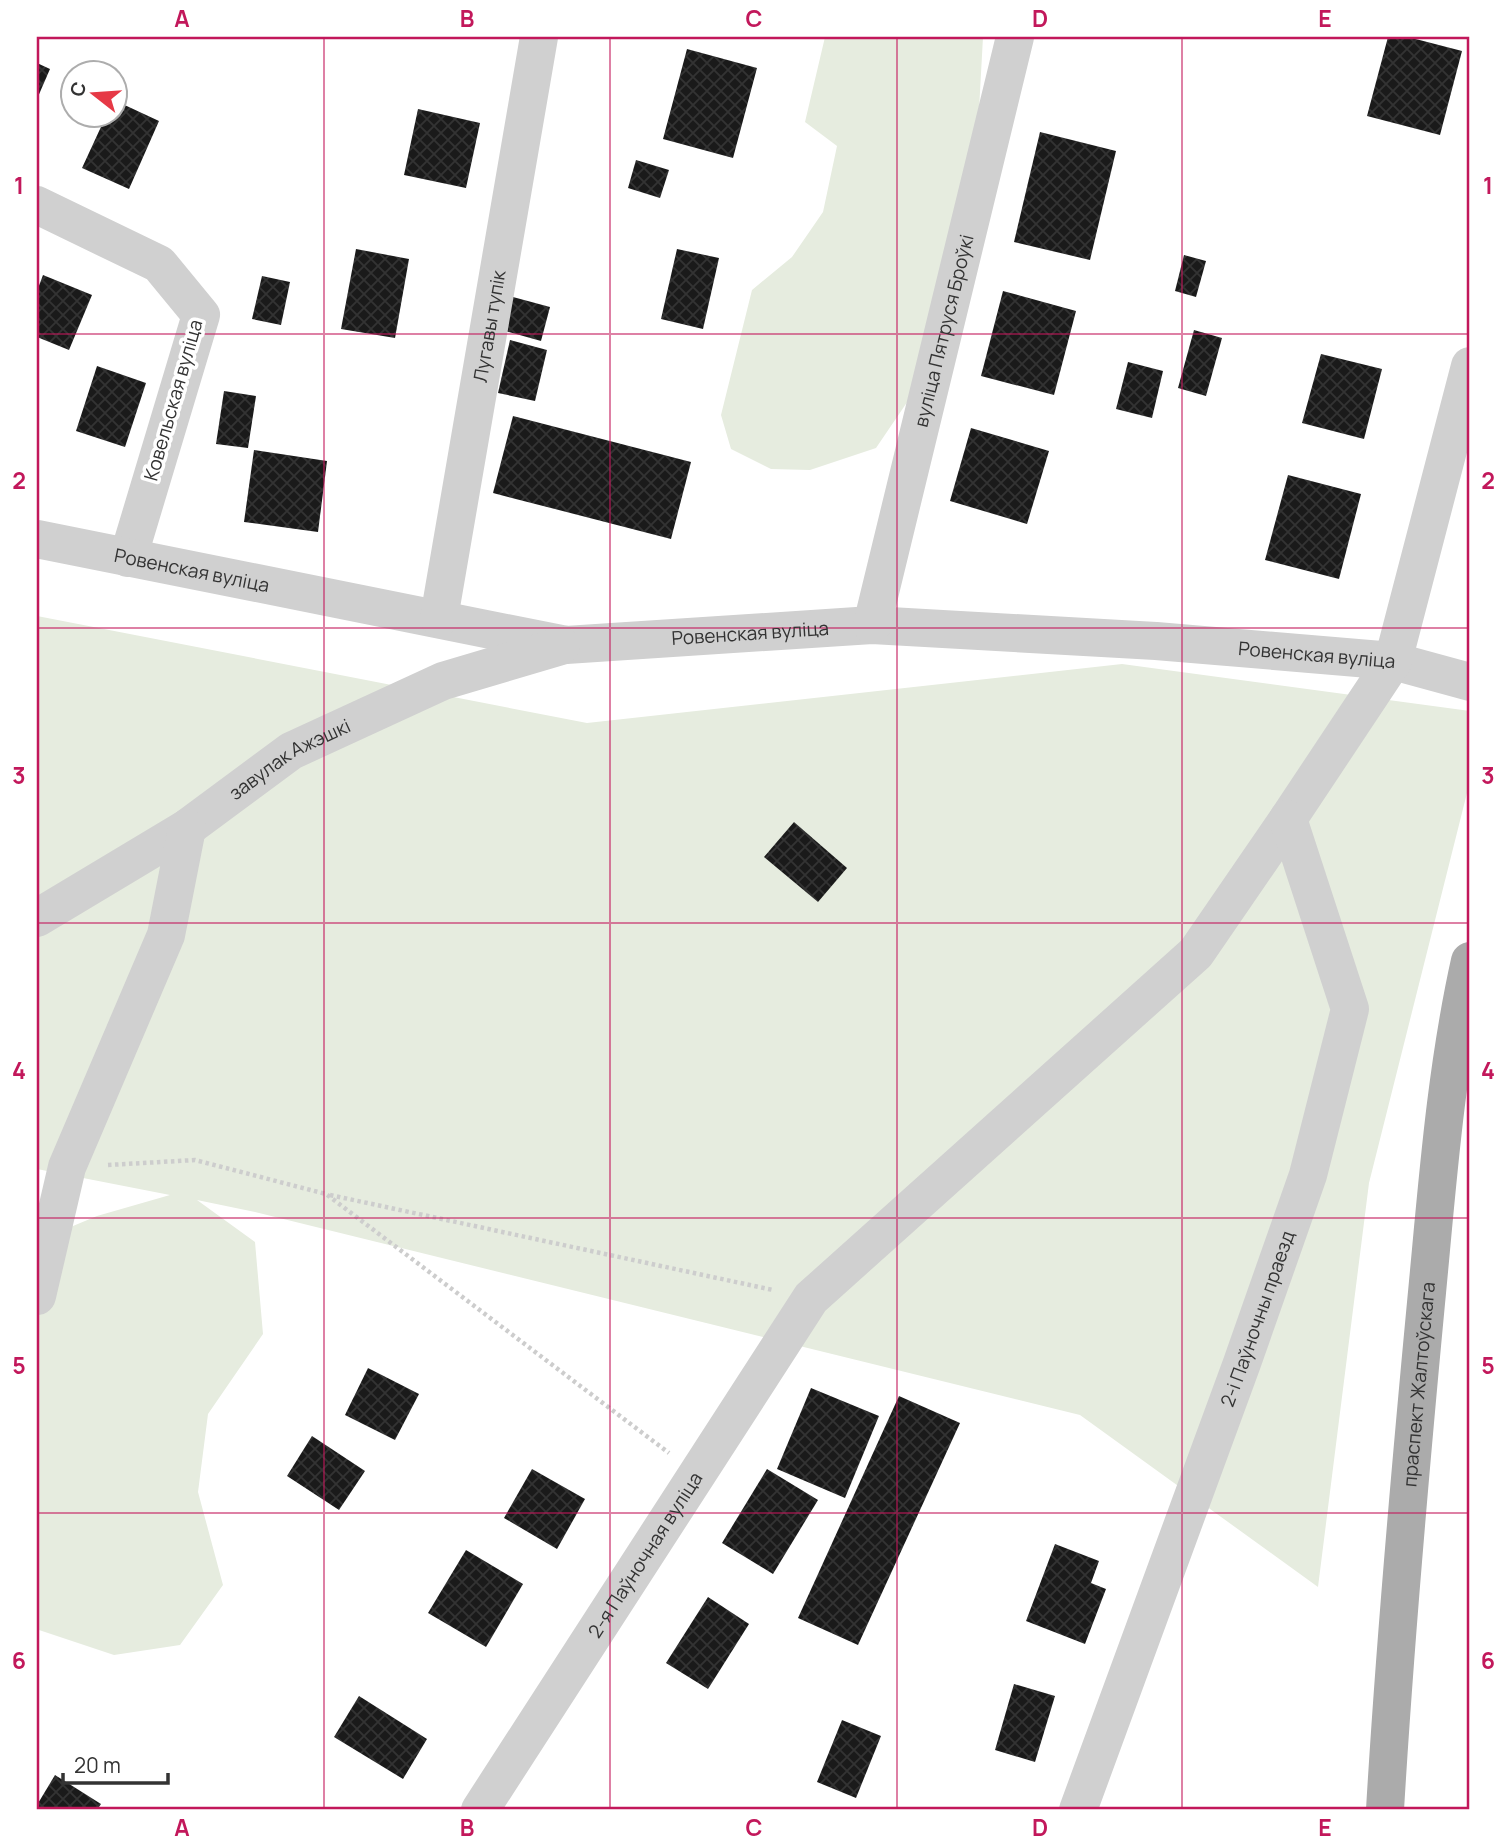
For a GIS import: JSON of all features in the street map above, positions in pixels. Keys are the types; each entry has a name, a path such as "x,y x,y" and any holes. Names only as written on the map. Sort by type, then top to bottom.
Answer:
{"main road":[{"name":"праспект Жалтоўскага","path":"1385,1810 1395,1636 1439,1165 1457,1018 1470,961"}],"street":[{"name":"Лугавы тупік","path":"439,618 539,37"},
{"name":"вуліца Пятруся Броўкі","path":"872,625 1015,37"},
{"name":"Ковельская вуліца","path":"37,205 159,264 201,315 128,558"},
{"name":"2-я Паўночная вуліца","path":"480,1810 811,1298 1196,953 1288,819 1393,661 1470,366"},
{"name":"Ровенская вуліца","path":"37,539 566,645 872,625 1156,641 1393,661 1470,682"},
{"name":"завулак Ажэшкі","path":"37,918 187,828 291,751 443,681 566,645"},
{"name":"2-і Паўночны праезд","path":"1078,1810 1308,1175 1350,1009 1288,819"},
{"path":"37,1296 66,1167 166,935 187,828"}],"path":[{"path":"66,1167 195,1160 326,1194 811,1298"},
{"path":"326,1194 696,1474"}],"shaded area":[{"path":"825,37 983,37 979,110 912,395 876,448 810,470 771,469 731,449 721,415 752,290 792,257 823,212 837,146 805,122"},
{"path":"37,616 587,723 1122,664 1470,711 1470,781 1369,1183 1318,1587 1080,1415 197,1200 255,1242 263,1334 208,1414 198,1492 223,1585 180,1645 114,1655 39,1630 37,1633 37,1241 97,1216 170,1195 37,1169"}],"building":[{"path":"1388,37 1408,37 1462,51 1440,135 1367,116"},
{"path":"687,49 757,68 733,158 663,139"},
{"path":"37,63 50,69 37,99"},
{"path":"130,108 159,121 129,189 82,168 100,130 130,130"},
{"path":"418,109 480,123 466,188 404,175"},
{"path":"1040,132 1116,151 1090,260 1014,242"},
{"path":"636,160 669,170 660,198 628,188"},
{"path":"356,249 409,259 395,338 341,329"},
{"path":"677,249 719,258 703,329 661,319"},
{"path":"1184,255 1206,261 1196,297 1175,291"},
{"path":"43,275 92,295 69,350 37,337 37,291"},
{"path":"262,276 290,282 281,325 252,319"},
{"path":"1003,291 1076,311 1054,395 981,376"},
{"path":"513,297 550,307 541,341 505,331"},
{"path":"1194,330 1222,338 1206,396 1178,388"},
{"path":"510,340 547,350 535,401 498,393"},
{"path":"1321,354 1382,369 1364,439 1302,423"},
{"path":"1128,362 1163,371 1152,418 1116,409"},
{"path":"97,366 146,383 125,447 76,431"},
{"path":"224,391 256,396 248,448 216,444"},
{"path":"513,416 691,462 671,539 493,493"},
{"path":"971,428 1049,451 1027,524 950,501"},
{"path":"254,450 327,461 318,532 244,522"},
{"path":"1288,475 1361,494 1339,579 1265,560"},
{"path":"794,822 847,868 818,902 764,857"},
{"path":"368,1368 419,1394 395,1440 345,1415"},
{"path":"811,1388 879,1416 845,1498 777,1469"},
{"path":"899,1396 960,1423 858,1645 798,1618"},
{"path":"312,1436 365,1471 339,1510 287,1476"},
{"path":"532,1469 585,1499 557,1549 504,1518"},
{"path":"767,1469 818,1500 773,1574 722,1543"},
{"path":"1055,1544 1099,1561 1091,1583 1106,1589 1085,1644 1026,1621"},
{"path":"466,1550 523,1584 486,1647 428,1613"},
{"path":"708,1597 749,1624 708,1689 666,1663"},
{"path":"1014,1684 1055,1696 1035,1762 995,1750"},
{"path":"359,1696 427,1739 403,1779 334,1737"},
{"path":"842,1720 881,1736 856,1798 817,1782"},
{"path":"55,1775 101,1804 97,1810 37,1810 37,1805"}]}
